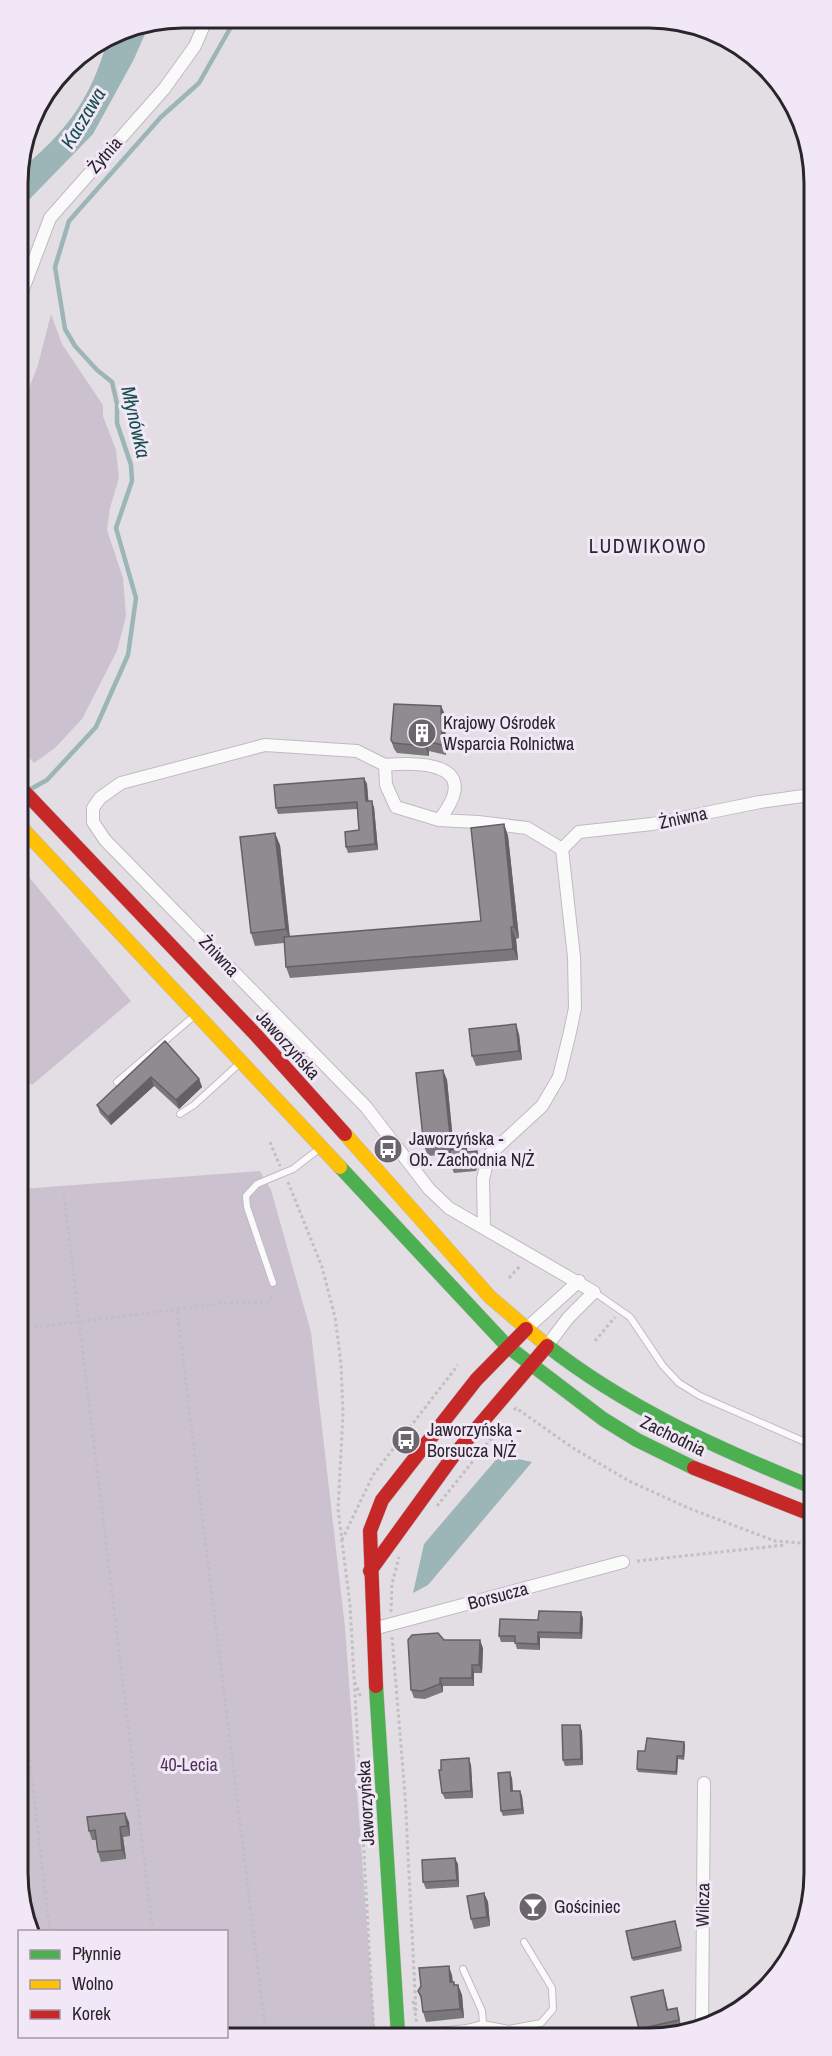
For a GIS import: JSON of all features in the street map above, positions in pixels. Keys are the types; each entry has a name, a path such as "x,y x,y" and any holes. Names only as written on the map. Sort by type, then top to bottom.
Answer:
{"main road":[{"name":"Jaworzyńska","path":"29,796 248,1026 490,1297 547,1346"},
{"path":"29,835 507,1346 531,1365"},
{"name":"Jaworzyńska","path":"398,2028 372,1629 370,1531 382,1500 476,1380 526,1329"},
{"path":"370,1571 400,1526 547,1346"},
{"name":"Zachodnia","path":"547,1346 590,1378 666,1423 803,1483"},
{"name":"Zachodnia","path":"531,1365 587,1408 636,1440 715,1477 803,1511"}],"street":[{"name":"Żytnia","path":"29,274 50,219 164,89 195,46 203,28"},
{"name":"Żniwna","path":"385,765 357,751 265,745 121,783 100,798 93,808 93,822 105,840 366,1107 429,1189 449,1208 579,1281 594,1292"},
{"path":"439,820 452,805 455,790 450,775 437,766 416,762 385,765 386,785 396,807 439,820 527,828 562,849 574,957 575,1008 559,1077 542,1106 489,1155 483,1179 484,1228"},
{"name":"Żniwna","path":"562,849 579,832 652,824 760,802 804,796"},
{"path":"526,1329 579,1281"},
{"path":"547,1346 568,1318 594,1292"},
{"name":"Borsucza","path":"372,1629 623,1562"},
{"name":"Wilcza","path":"702,2018 704,1783"}],"lane":[{"path":"117,1082 197,1014"},
{"path":"180,1114 194,1105 240,1062"},
{"path":"273,1283 246,1200 257,1184 284,1173 322,1147"},
{"path":"594,1292 621,1310 638,1327 663,1366 680,1383 700,1396 803,1440"},
{"path":"514,2028 541,2023 553,2009 552,1988 524,1942"},
{"path":"463,1969 482,2011 483,2024"},
{"path":"467,2028 483,2024 504,2028"}],"path":[{"path":"270,1142 322,1267 335,1317 341,1363 343,1414 338,1509 350,1605 374,2028"},
{"path":"64,1196 153,1930"},
{"path":"28,1328 234,1302 267,1303 274,1295 273,1283"},
{"path":"595,1341 621,1310"},
{"path":"177,1311 265,2028"},
{"path":"341,1542 373,1475 458,1365"},
{"path":"432,1512 516,1408 573,1448 629,1480 721,1521 775,1541 794,1544"},
{"path":"623,1562 803,1544"},
{"path":"403,1551 392,1584 391,1624 411,1886 416,2012"},
{"path":"28,1748 50,1930"}],"green space":[{"path":"51,314 62,344 103,405 103,416 116,450 119,478 110,508 107,530 123,578 126,616 117,651 82,719 55,748 34,763 29,757 29,389 38,365"},
{"path":"29,876 131,1001 32,1085 28,1082"},
{"name":"40-Lecia","path":"260,1171 271,1190 311,1332 345,1627 375,2028 228,2028 228,1930 39,1930 30,1893 28,1873 28,1188"}],"water":[{"name":"Kaczawa","path":"145,33 93,134 29,200 30,161 50,143 75,113 94,79 104,51 115,44"},
{"path":"500,1455 532,1462 428,1585 413,1593 424,1544"}],"building":[{"name":"Krajowy Ośrodek Wsparcia Rolnictwa","path":"394,704 441,706 442,745 425,741 425,746 393,743 391,740"},
{"path":"364,778 366,801 372,801 375,844 346,847 345,832 359,830 357,802 276,808 274,785"},
{"path":"504,824 514,927 511,927 513,949 286,967 284,937 481,921 471,828"},
{"path":"275,833 286,929 251,933 240,837"},
{"path":"516,1024 519,1051 472,1056 469,1029"},
{"path":"165,1041 199,1079 176,1100 151,1077 108,1117 97,1105"},
{"path":"443,1070 451,1144 424,1146 416,1073"},
{"path":"466,1148 467,1152 477,1151 474,1166 452,1168 450,1150"},
{"path":"539,1611 581,1612 580,1633 538,1632 538,1644 515,1643 515,1636 499,1636 500,1619 538,1620"},
{"path":"438,1633 444,1640 480,1640 479,1665 472,1665 472,1678 440,1678 440,1684 422,1691 411,1690 408,1640 412,1635"},
{"path":"562,1725 580,1725 581,1759 563,1760"},
{"path":"647,1738 684,1742 683,1756 677,1756 676,1772 637,1769 638,1751 645,1751"},
{"path":"469,1758 471,1791 442,1793 439,1770 441,1770 441,1760"},
{"path":"510,1772 511,1791 520,1791 522,1809 501,1811 498,1773"},
{"path":"125,1813 127,1826 120,1827 122,1850 98,1852 95,1830 89,1831 87,1817"},
{"path":"455,1858 457,1880 423,1882 422,1860"},
{"path":"484,1893 487,1917 471,1919 467,1896"},
{"path":"675,1921 681,1947 632,1958 626,1931"},
{"path":"449,1966 450,1982 458,1985 460,2009 423,2012 418,1991 421,1986 419,1968"},
{"path":"663,1990 667,2010 677,2008 679,2020 639,2028 631,1997"}],"waterway":[{"name":"Młynówka","path":"29,790 47,780 96,727 128,655 136,598 116,528 132,481 131,465 117,423 117,404 112,382 97,370 75,346 65,329 55,267 69,221 161,117 199,83 230,28"}],"traffic: fast":[{"path":"340,1167 507,1346 603,1419 637,1440 694,1468"},
{"path":"545,1344 608,1388 673,1425 803,1483"},
{"path":"376,1686 398,2028"}],"traffic: slow":[{"path":"29,835 340,1167"},
{"path":"345,1134 490,1297 545,1344"}],"traffic: jam":[{"path":"29,796 256,1035 345,1134"},
{"path":"376,1686 370,1531 382,1500 476,1380 526,1329"},
{"path":"370,1571 454,1455 547,1346"},
{"path":"694,1468 803,1511"}],"place":[{"name":"Krajowy Ośrodek Wsparcia Rolnictwa","path":"422,733"},
{"name":"Jaworzyńska - Ob. Zachodnia N/Ż","path":"388,1149"},
{"name":"Jaworzyńska - Borsucza N/Ż","path":"406,1440"},
{"name":"Gościniec","path":"533,1907"}],"district":[{"name":"LUDWIKOWO","path":"648,546"}]}
